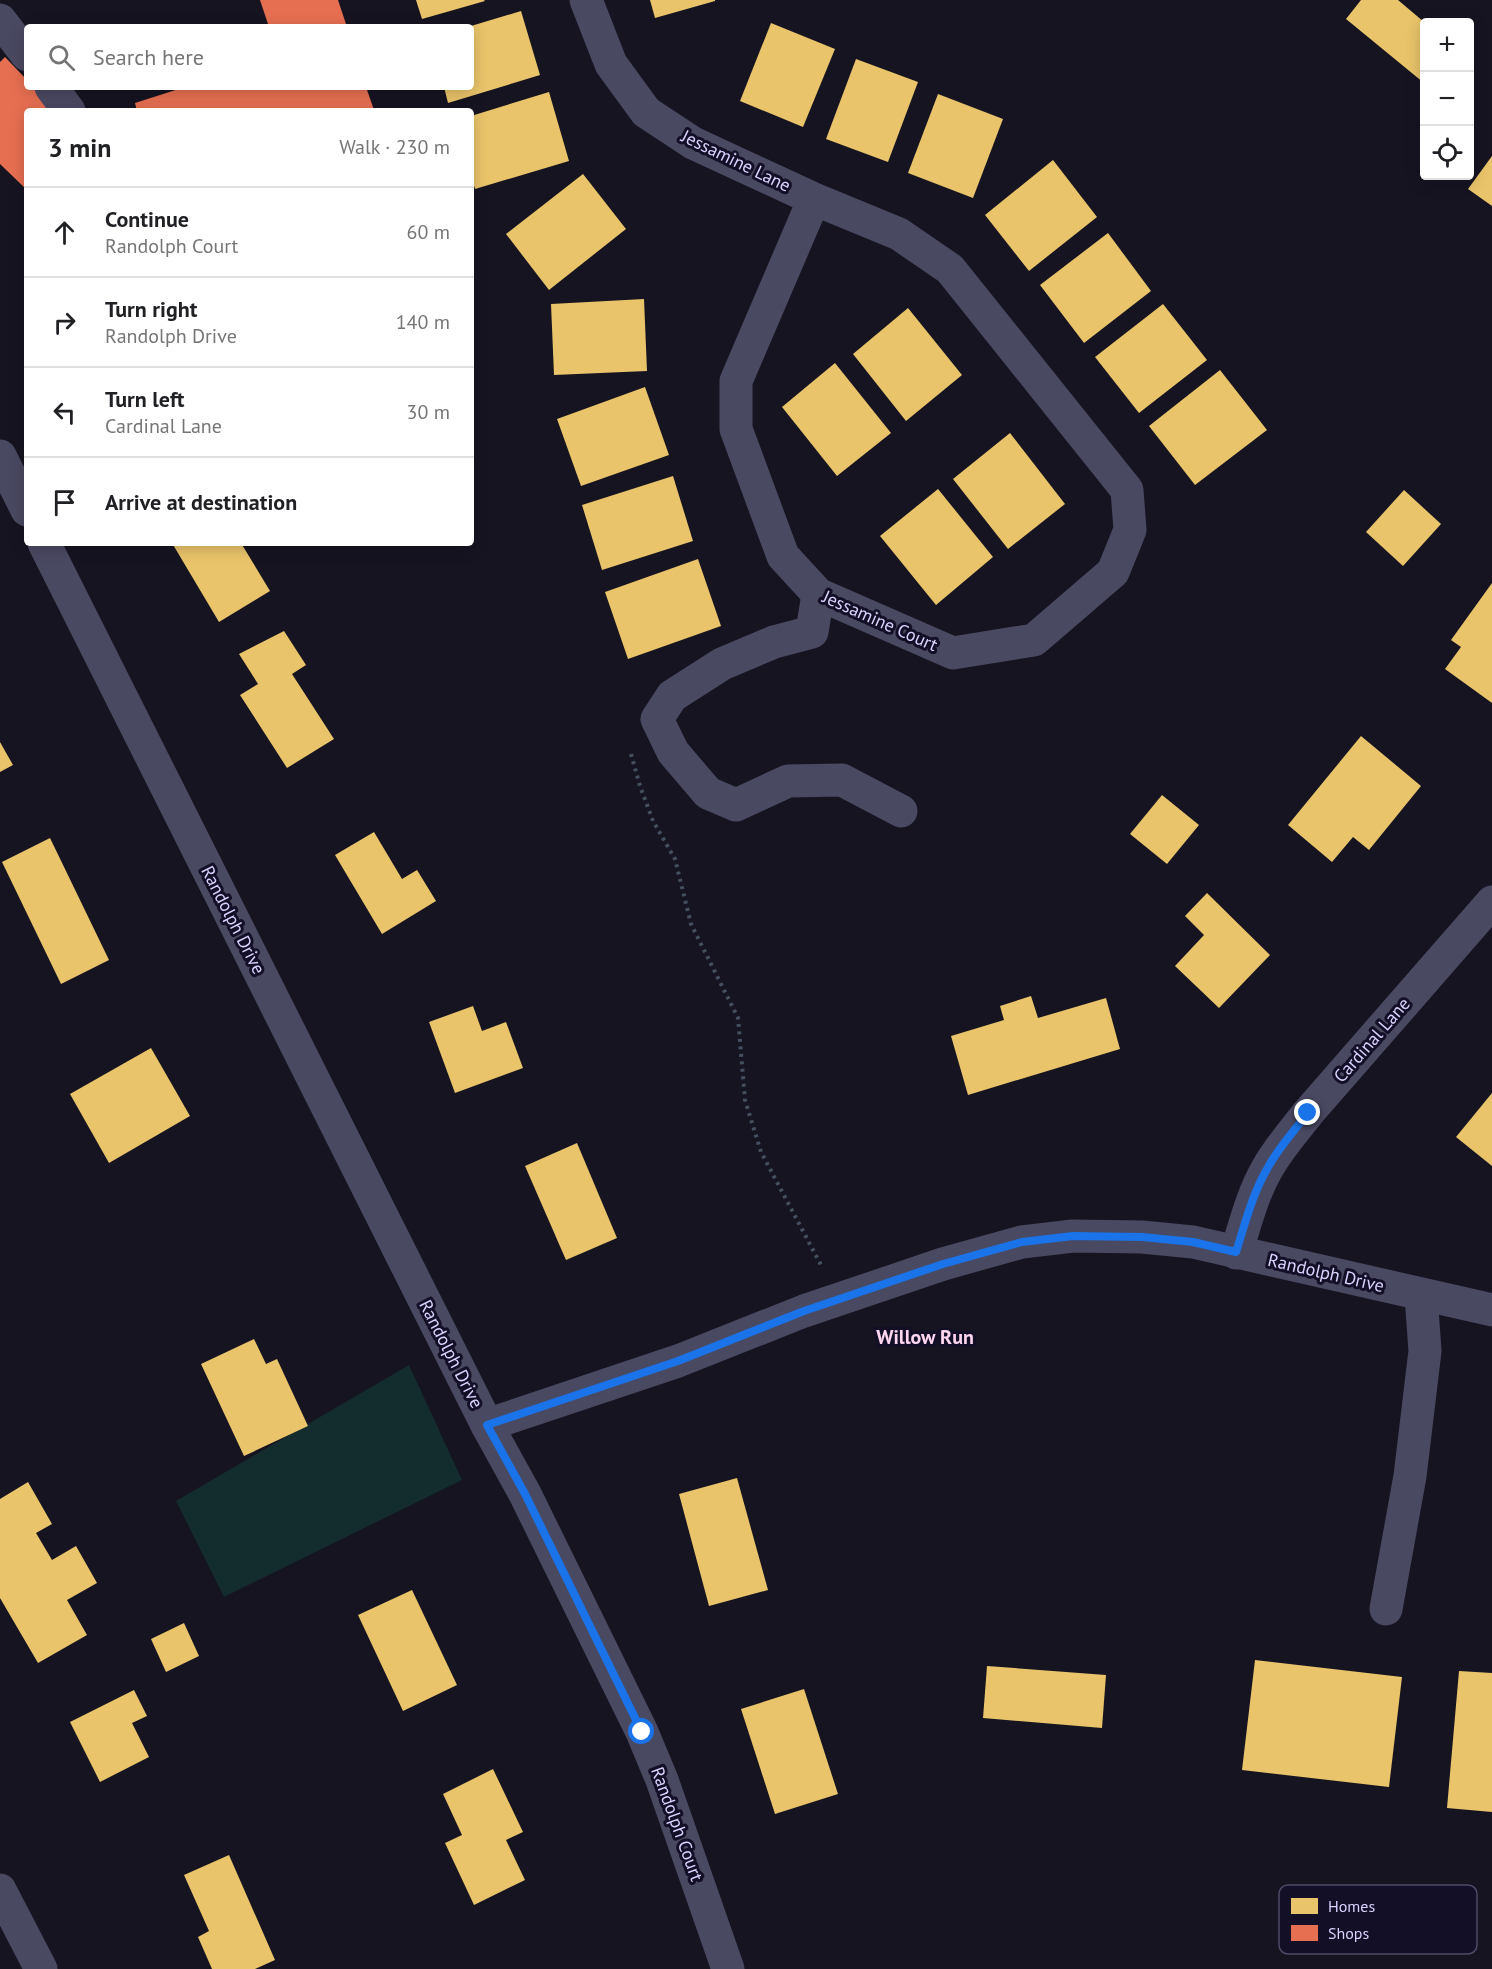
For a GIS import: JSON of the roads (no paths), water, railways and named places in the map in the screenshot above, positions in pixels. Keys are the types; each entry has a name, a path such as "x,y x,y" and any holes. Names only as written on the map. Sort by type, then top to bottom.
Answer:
{"street":[{"name":"Jessamine Lane","path":"586,0 611,64 646,112 693,142 814,199"},
{"path":"0,20 24,51"},
{"path":"53,90 67,108"},
{"name":"Jessamine Court","path":"814,199 899,234 950,269 1126,490 1130,530 1113,572 1034,640 953,653 818,594 783,556 736,429 736,381 814,199"},
{"path":"0,456 24,504"},
{"name":"Randolph Drive","path":"46,546 487,1425 678,1361 804,1311 943,1264 1022,1242 1073,1236 1193,1242 1492,1310"},
{"path":"818,594 812,632 774,642 722,664 672,696 657,719 673,752 708,793 736,805 788,781 842,780 901,811"},
{"name":"Cardinal Lane","path":"1236,1252 1266,1169 1280,1149 1308,1113 1492,902"},
{"path":"1386,1609 1410,1476 1425,1351 1421,1295"},
{"name":"Randolph Court","path":"487,1425 525,1494 642,1732 662,1780 728,1969"},
{"path":"0,1890 41,1969"}],"district":[{"name":"Willow Run","path":"925,1337"}]}
